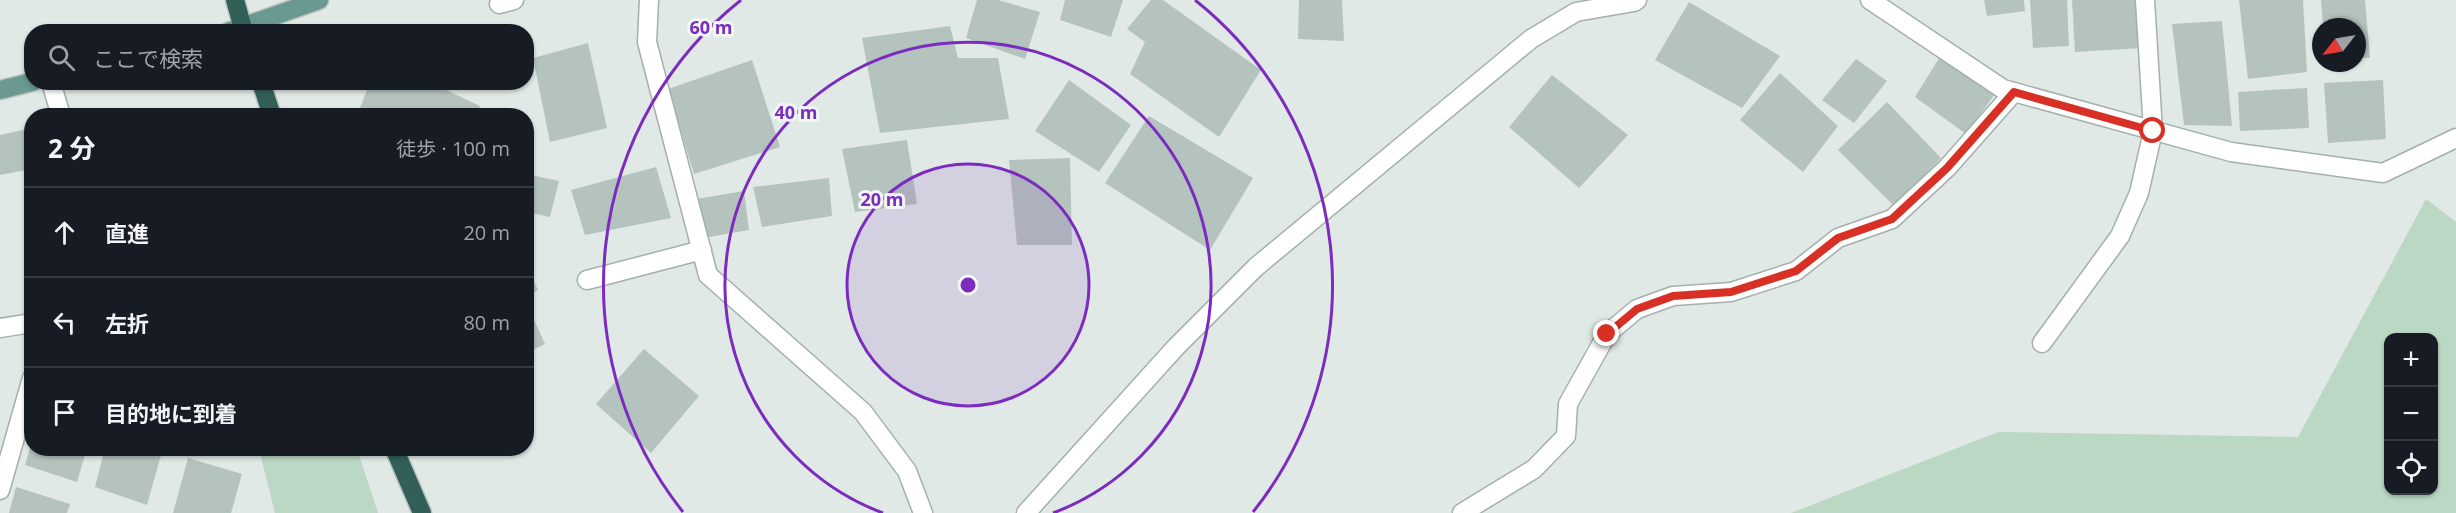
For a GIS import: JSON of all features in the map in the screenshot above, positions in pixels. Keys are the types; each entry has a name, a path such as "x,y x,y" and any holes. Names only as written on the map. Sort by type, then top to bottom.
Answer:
{"highway":[{"path":"235,0 237,24"},
{"path":"264,90 269,108"},
{"path":"398,456 423,513"}],"main road":[{"path":"254,24 319,0"},
{"path":"0,90 24,84"}],"street":[{"path":"649,0 647,42 708,275 863,412 907,471 923,513"},
{"path":"1026,513 1176,347 1256,267 1531,39 1576,12 1634,3 1637,0"},
{"path":"1870,0 2002,89 2231,152 2383,172 2456,138"},
{"path":"2042,343 2120,236 2139,194 2153,131 2145,0"},
{"path":"53,90 59,108"},
{"path":"1462,513 1534,469 1566,436 1568,404 1607,334 1637,309 1673,296 1731,292 1796,271 1838,238 1892,219 1947,168 2014,92"},
{"path":"587,280 702,250"},
{"path":"0,328 24,324"},
{"path":"0,490 24,406"}],"green space":[{"path":"2426,199 2456,222 2456,513 1791,513 1998,432 2298,437"},
{"path":"261,456 359,456 378,513 275,513"}],"building":[{"path":"977,0 998,0 1040,12 1025,59 966,38"},
{"path":"1065,0 1123,0 1111,37 1060,20"},
{"path":"1151,0 1163,0 1261,70 1219,137 1130,74 1145,42 1127,29"},
{"path":"1299,0 1342,0 1344,41 1298,39"},
{"path":"1984,0 2024,0 2025,11 1987,16"},
{"path":"2030,0 2067,0 2069,46 2033,48"},
{"path":"2072,0 2138,0 2142,48 2075,52"},
{"path":"2239,0 2303,0 2307,72 2248,79"},
{"path":"2321,0 2365,0 2370,58 2366,58 2366,18 2322,18"},
{"path":"1689,2 1780,56 1742,108 1655,60"},
{"path":"2222,21 2232,126 2184,125 2172,24"},
{"path":"950,26 958,58 998,58 1009,119 880,133 862,38"},
{"path":"588,43 607,128 550,142 534,58"},
{"path":"1941,55 1997,91 1966,134 1915,97"},
{"path":"1856,59 1887,81 1854,123 1822,100"},
{"path":"752,60 780,147 694,174 668,89"},
{"path":"1780,73 1838,126 1803,172 1740,120"},
{"path":"1552,75 1628,135 1579,188 1509,127"},
{"path":"1069,80 1131,125 1099,172 1035,131"},
{"path":"2383,80 2386,139 2328,143 2324,83"},
{"path":"2307,88 2309,128 2240,131 2238,92"},
{"path":"367,90 446,90 480,106 479,108 360,108"},
{"path":"1887,102 1941,158 1894,206 1838,150"},
{"path":"1149,116 1253,178 1210,250 1105,183"},
{"path":"24,130 24,170 0,175 0,135"},
{"path":"907,140 917,204 855,212 842,149"},
{"path":"1070,158 1072,245 1017,245 1009,160"},
{"path":"656,167 671,218 585,235 571,190"},
{"path":"534,176 559,181 550,217 534,214"},
{"path":"829,178 832,216 762,227 753,187"},
{"path":"744,191 749,230 703,238 696,199"},
{"path":"534,320 545,344 534,349"},
{"path":"644,349 699,396 651,453 596,404"},
{"path":"28,456 85,456 77,482 25,465"},
{"path":"103,456 161,456 147,505 95,487"},
{"path":"188,458 242,474 231,513 173,513"},
{"path":"16,487 70,504 67,513 9,513"}],"route":[{"path":"1607,334 1637,309 1673,296 1731,292 1796,271 1838,238 1892,219 1947,168 2014,92 2153,131"}]}
